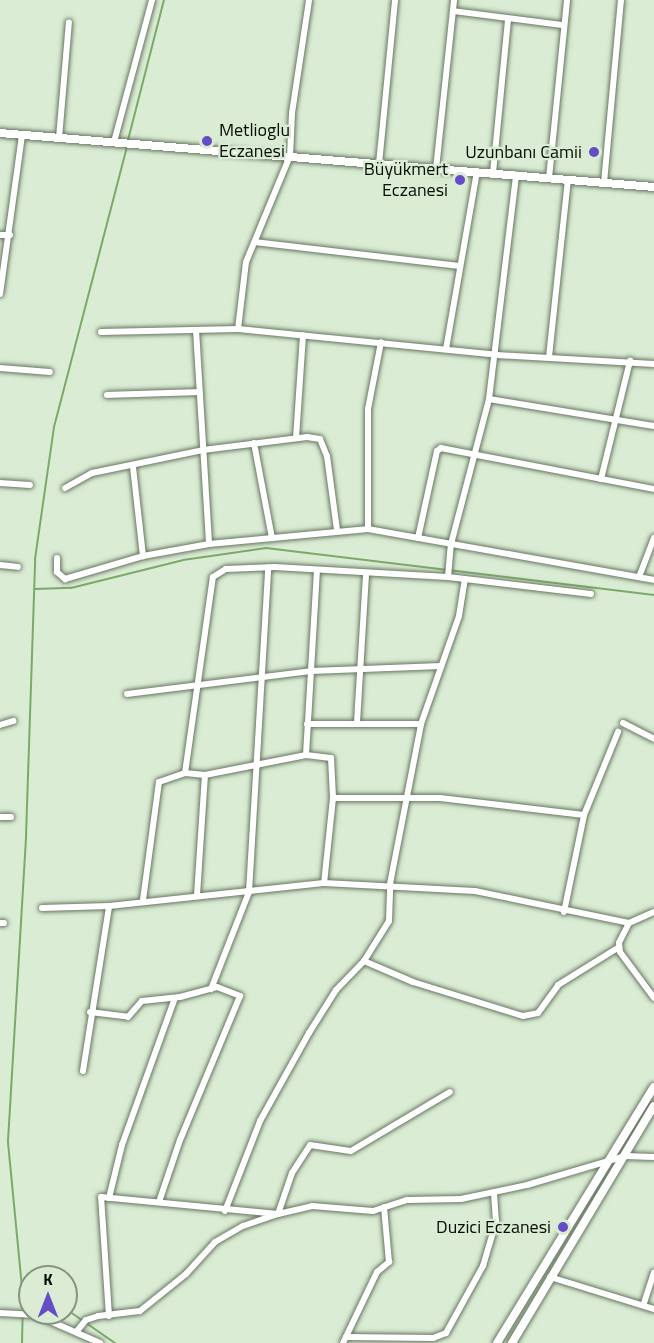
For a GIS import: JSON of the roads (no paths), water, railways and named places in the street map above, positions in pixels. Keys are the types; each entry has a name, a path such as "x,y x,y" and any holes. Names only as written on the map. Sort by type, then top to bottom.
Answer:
{"main road":[{"path":"497,1343 545,1259 611,1160 654,1087"},
{"path":"512,1343 550,1276 654,1106"}],"street":[{"path":"116,142 152,0"},
{"path":"238,329 246,262 290,156 292,114 309,0"},
{"path":"379,164 395,0"},
{"path":"436,169 454,0"},
{"path":"549,178 567,0"},
{"path":"603,183 621,0"},
{"path":"453,11 563,25"},
{"path":"493,174 508,18"},
{"path":"59,138 69,22"},
{"path":"0,133 654,187"},
{"path":"0,294 10,235 22,135"},
{"path":"446,349 477,172"},
{"path":"449,573 451,544 489,399 516,175"},
{"path":"549,357 568,180"},
{"path":"0,235 10,235"},
{"path":"255,242 459,266"},
{"path":"101,332 238,329 496,355 654,364"},
{"path":"196,330 209,544"},
{"path":"296,438 303,335"},
{"path":"368,529 368,409 381,342"},
{"path":"601,478 630,361"},
{"path":"0,368 50,372"},
{"path":"106,395 198,392"},
{"path":"489,399 654,426"},
{"path":"65,488 92,473 133,467 203,450 296,438 320,439 327,456 337,530"},
{"path":"254,443 272,538"},
{"path":"418,538 436,451 441,448 654,489"},
{"path":"133,467 143,556"},
{"path":"0,483 30,485"},
{"path":"57,558 57,572 65,579 143,556 209,544 337,530 368,529 654,580"},
{"path":"639,577 654,538"},
{"path":"0,565 18,567"},
{"path":"211,989 249,892 268,568"},
{"path":"185,773 213,577 226,569 268,568 366,574 449,573 465,580 591,594"},
{"path":"306,755 317,572"},
{"path":"357,722 366,574"},
{"path":"225,1210 265,1112 336,990 364,961 389,921 390,884 421,724 459,616 465,580"},
{"path":"127,694 311,671 362,667 441,666"},
{"path":"0,725 13,721"},
{"path":"308,724 357,722 421,724"},
{"path":"623,723 654,739"},
{"path":"564,912 584,815 618,732"},
{"path":"143,900 159,782 185,773 205,775 256,762 306,755 331,758 333,798 324,883"},
{"path":"197,895 205,775"},
{"path":"333,798 440,798 584,815"},
{"path":"0,817 11,818"},
{"path":"42,908 109,906 143,900 249,892 324,883 390,884 475,891 564,912 629,923 654,912"},
{"path":"83,1071 90,1012 109,906"},
{"path":"364,961 414,982 523,1016 538,1013 558,985 619,947 629,923"},
{"path":"619,947 654,999"},
{"path":"90,1012 128,1017 142,1000 175,998 211,989 236,991 240,996 180,1140 159,1202"},
{"path":"109,1198 122,1145 175,998"},
{"path":"278,1214 292,1173 310,1145 351,1151 450,1092"},
{"path":"79,1329 86,1320 140,1311 186,1274 215,1242 243,1226 278,1214 312,1206 373,1211 407,1200 461,1199 625,1156 654,1157"},
{"path":"384,1207 389,1262 377,1272 345,1340 433,1338 446,1333 483,1266 496,1222 494,1192"},
{"path":"109,1316 101,1197 278,1214"},
{"path":"644,1303 654,1273"},
{"path":"550,1276 644,1303 654,1309"},
{"path":"3,1313 36,1315 79,1329 100,1343"}],"waterway":[{"path":"128,140 164,0"},
{"path":"22,1343 23,1298 8,1141 26,836 35,559 54,427 127,146"},
{"path":"35,589 71,588 183,560 266,548 654,595"},
{"path":"78,1317 115,1343"}],"place":[{"name":"Metlioglu Eczanesi","path":"207,141"},
{"name":"Uzunbanı Camii","path":"594,152"},
{"name":"Büyükmert Eczanesi","path":"460,180"},
{"name":"Duzici Eczanesi","path":"563,1227"}]}
